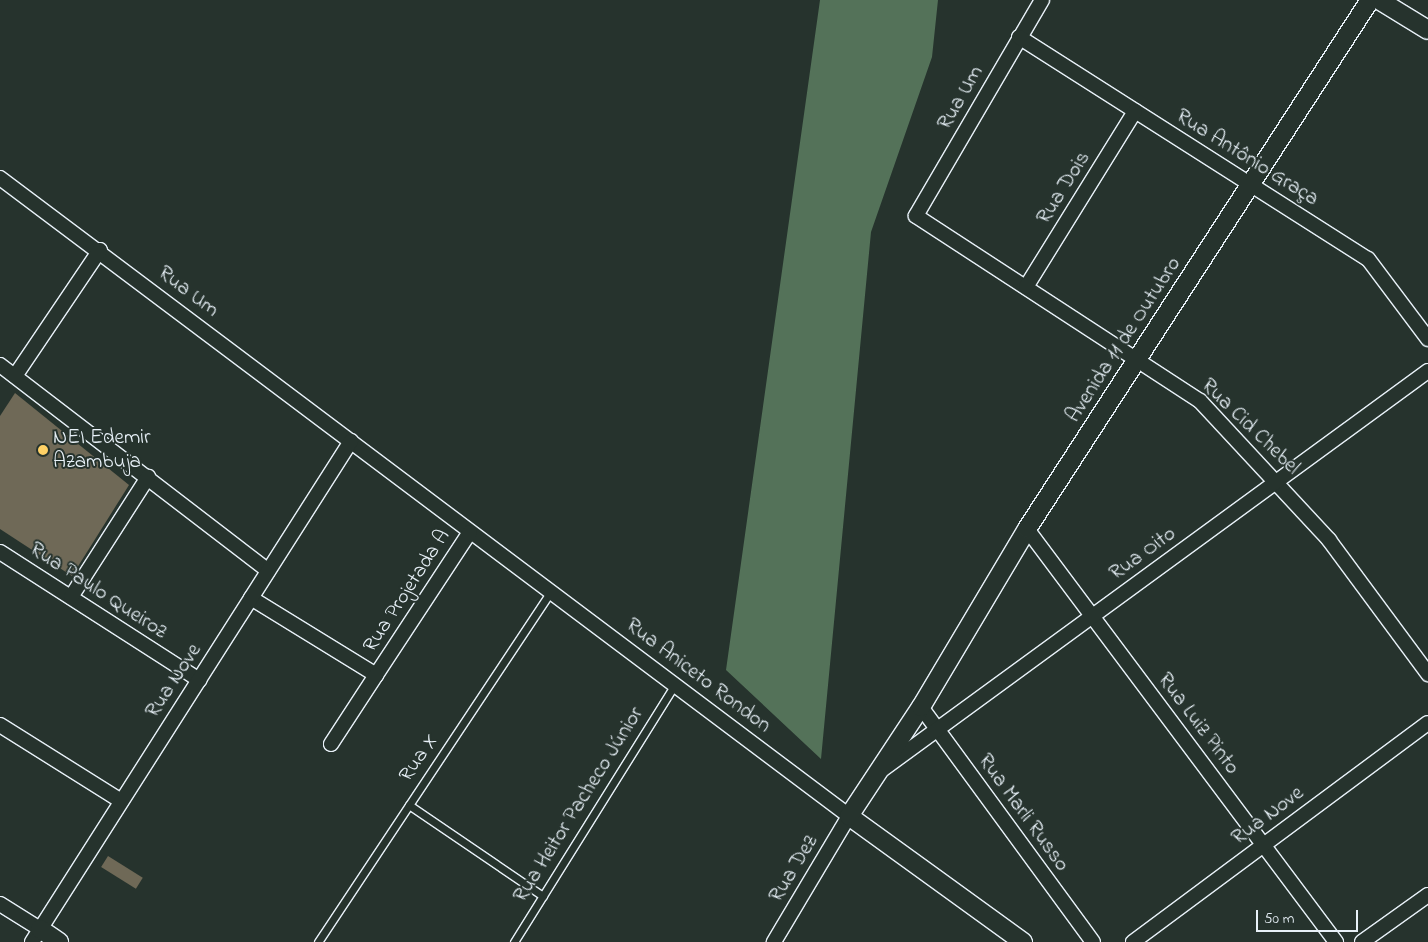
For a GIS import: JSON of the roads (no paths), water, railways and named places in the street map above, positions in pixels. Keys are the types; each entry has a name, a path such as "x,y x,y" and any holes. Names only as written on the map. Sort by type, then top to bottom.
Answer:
{"street":[{"name":"Rua Um","path":"916,216 1042,0"},
{"name":"Avenida 11 de Outubro","path":"848,816 882,769 921,707 1027,529 1252,185 1370,0"},
{"path":"1379,0 1428,30"},
{"name":"Rua Antônio Graça","path":"1019,37 1368,259 1428,339"},
{"name":"Rua Dois","path":"1026,287 1135,111"},
{"name":"Rua Um","path":"0,178 100,250 351,441"},
{"name":"Rua Cid Chebel","path":"916,216 1200,401 1277,480 1329,540 1428,674"},
{"path":"15,376 100,250"},
{"path":"0,365 268,571"},
{"name":"Rua Oito","path":"882,769 1428,370"},
{"name":"Rua Aniceto Rondon","path":"351,441 848,816 1023,942"},
{"name":"Rua Nove","path":"36,936 351,441"},
{"path":"72,597 148,477"},
{"name":"Rua Luiz Pinto","path":"1027,529 1336,942"},
{"name":"Rua Projetada A","path":"251,598 376,675 470,532"},
{"name":"Rua Paulo Queiroz","path":"0,552 199,680"},
{"path":"331,744 376,675"},
{"name":"Rua Marli Russo","path":"921,707 1093,942"},
{"name":"Rua Nove","path":"1133,942 1428,723"},
{"path":"0,725 121,801"},
{"name":"Rua Dez","path":"774,942 848,816"},
{"path":"1362,942 1428,895"},
{"path":"0,904 36,936 59,942"}],"lane":[{"name":"Rua X","path":"318,942 550,593"},
{"name":"Rua Heitor Pacheco Júnior","path":"514,942 674,686"},
{"path":"409,805 543,896"}],"place":[{"name":"NEI Edemir Azambuja","path":"43,450"}]}
